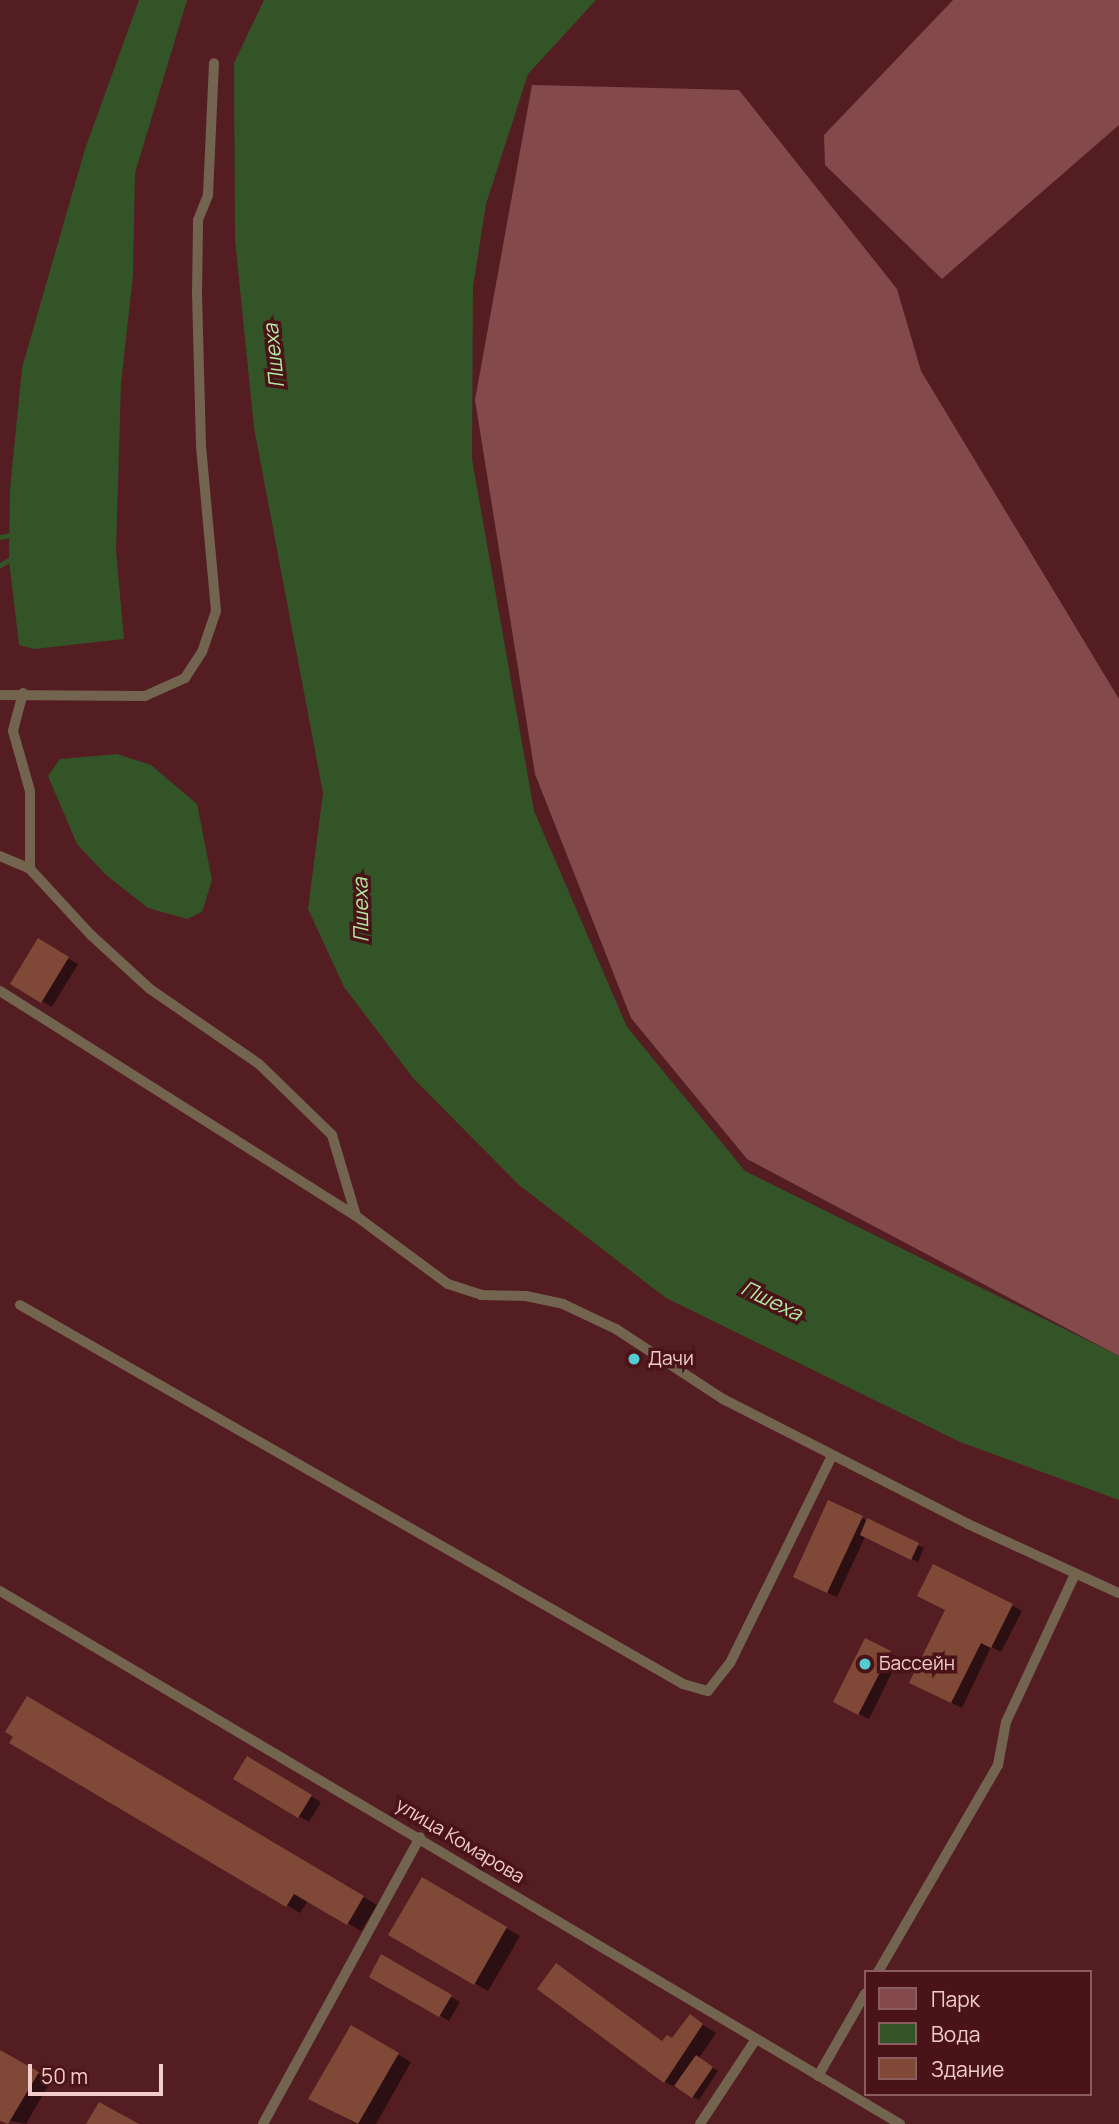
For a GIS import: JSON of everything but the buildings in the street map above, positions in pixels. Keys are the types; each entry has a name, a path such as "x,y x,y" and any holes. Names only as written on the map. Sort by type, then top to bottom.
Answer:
{"lane":[{"path":"0,695 23,692 145,696 185,678 202,652 216,611 201,446 197,295 198,220 208,195 214,63"},
{"path":"23,692 13,731 30,791 30,869"},
{"path":"0,856 30,869 91,936 150,989 259,1064 332,1135 356,1216"},
{"path":"0,991 356,1216 448,1284 481,1295 526,1296 563,1304 616,1329 723,1399 832,1456 1119,1593"},
{"path":"20,1305 683,1684 708,1691 730,1663 832,1456"},
{"path":"879,1970 998,1765 1006,1722 1075,1574"},
{"name":"улица Комарова","path":"0,1591 420,1837 900,2124"},
{"path":"263,2124 420,1837"},
{"path":"818,2076 864,1996"},
{"path":"701,2124 755,2039"}],"green space":[{"path":"953,0 1119,0 1119,125 942,279 825,165 824,135"},
{"path":"532,85 739,90 897,289 921,371 1119,699 1119,1356 747,1159 631,1018 535,774 475,400"}],"water":[{"path":"139,0 187,0 135,173 133,275 121,384 116,551 124,639 34,649 19,645 9,560 10,489 22,368 85,149"},
{"name":"Пшеха","path":"264,0 596,0 528,74 486,204 473,287 472,459 534,811 627,1027 745,1171 1119,1356 1119,1500 960,1442 666,1298 519,1185 413,1078 344,987 308,909 323,793 254,428 235,239 234,63"},
{"path":"117,754 151,765 197,804 212,880 202,912 187,919 148,908 106,875 77,844 48,776 60,759"}],"waterway":[{"path":"0,537 10,535"},
{"path":"0,565 9,560"}],"place":[{"name":"Дачи","path":"634,1359"},
{"name":"Бассейн","path":"865,1664"}]}
